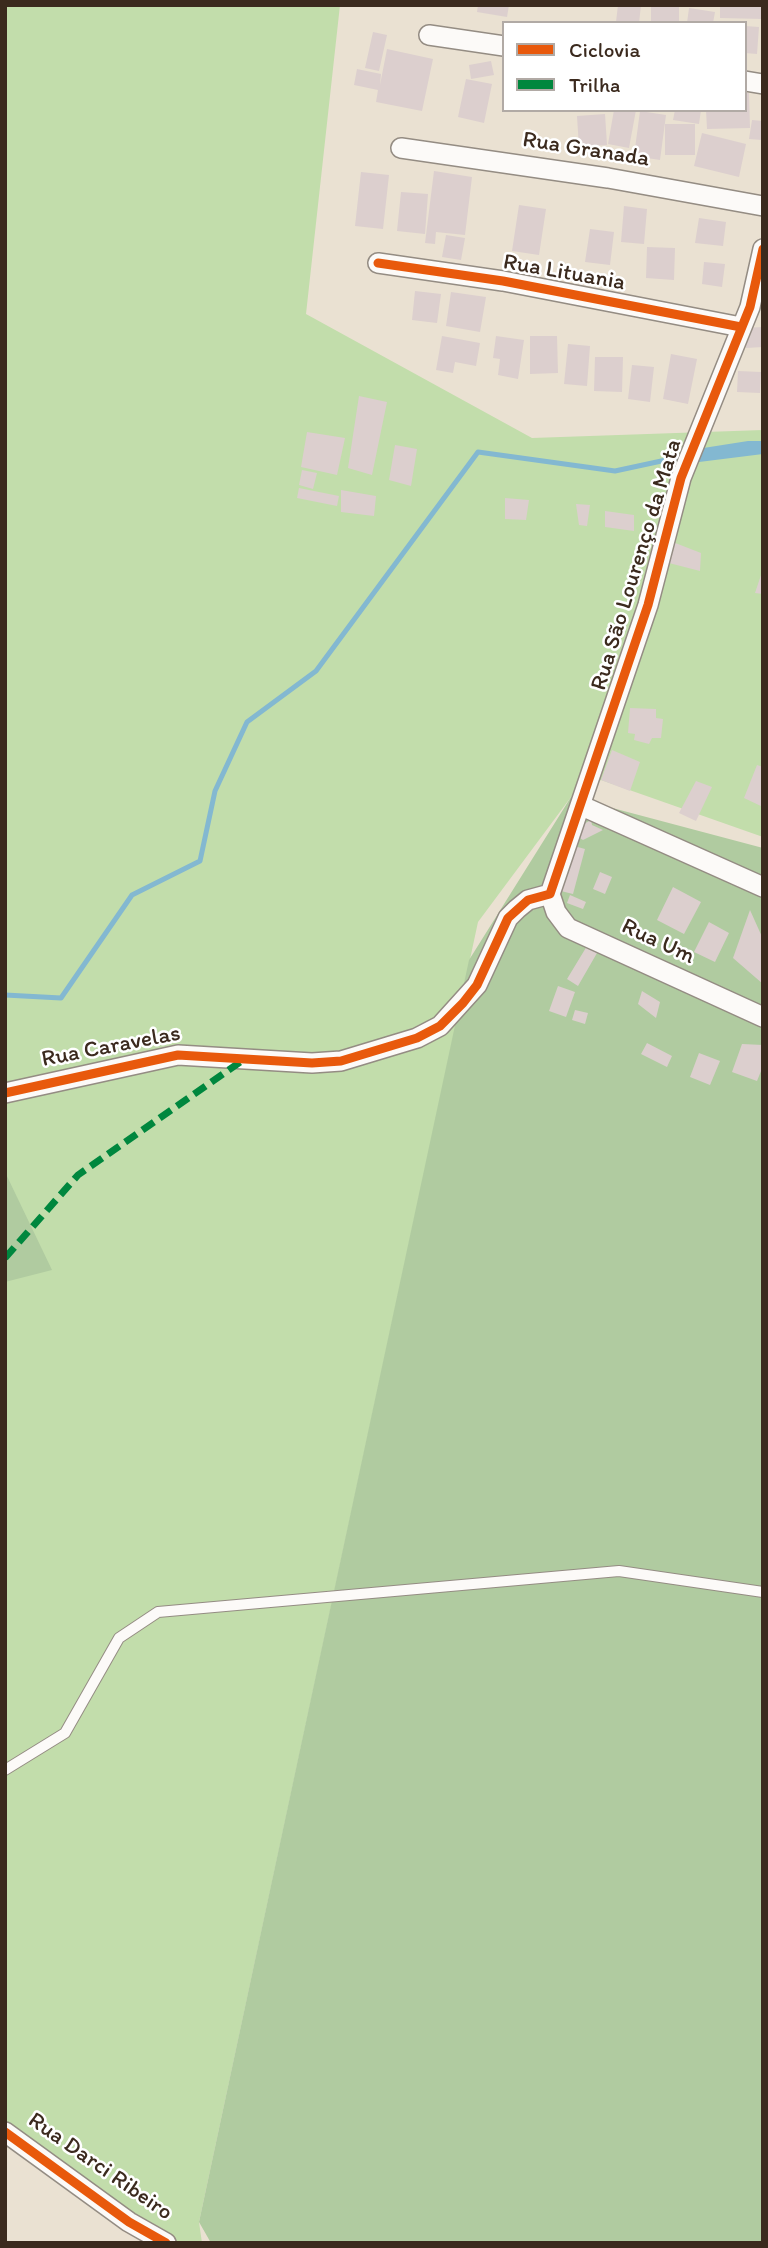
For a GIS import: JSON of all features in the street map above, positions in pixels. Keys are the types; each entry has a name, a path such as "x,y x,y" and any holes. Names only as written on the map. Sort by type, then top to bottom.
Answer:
{"street":[{"path":"429,35 502,46"},
{"name":"Rua Granada","path":"401,148 608,178 763,206"},
{"name":"Rua São Lourenço da Mata","path":"550,894 648,605 681,478 741,327 757,307 763,248"},
{"name":"Rua Lituania","path":"378,263 516,283 741,327"},
{"path":"582,806 763,887"},
{"name":"Rua Um","path":"550,894 556,912 568,928 763,1017"},
{"name":"Rua Caravelas","path":"5,1093 178,1055 312,1063 341,1061 417,1038 440,1026 477,985 508,918 528,900 550,894"},
{"name":"Rua Darci Ribeiro","path":"5,2132 129,2222 166,2243"}],"lane":[{"path":"5,1770 65,1733 119,1638 158,1612 619,1571 763,1592"}],"green space":[{"path":"5,5 340,5 306,314 532,438 763,430 763,837 601,780 571,797 478,922 199,2222 202,2243 177,2243 5,2129"},
{"path":"571,797 763,848 763,2243 211,2243 199,2222 469,960"},
{"path":"5,1172 52,1270 5,1282"}],"water":[{"path":"763,441 763,454 691,463 697,449"}],"building":[{"path":"478,5 509,5 507,17 477,12"},
{"path":"618,5 641,5 639,21 616,21"},
{"path":"651,5 679,5 679,21 651,21"},
{"path":"720,5 763,5 763,19 720,18"},
{"path":"689,8 715,12 713,21 687,21"},
{"path":"747,26 759,27 757,54 747,53"},
{"path":"373,32 387,35 379,71 365,68"},
{"path":"387,49 433,59 422,111 376,102 378,90 354,85 357,69 381,74 380,85"},
{"path":"491,61 494,75 471,79 469,65"},
{"path":"466,79 492,84 484,123 458,117"},
{"path":"749,93 750,128 707,129 706,112 747,112"},
{"path":"614,112 636,112 629,148 608,144"},
{"path":"640,112 666,115 660,160 634,156"},
{"path":"675,112 701,112 699,124 673,120"},
{"path":"605,114 607,145 579,147 577,116"},
{"path":"752,120 763,121 762,140 749,139"},
{"path":"665,124 695,124 695,155 665,155"},
{"path":"702,133 746,144 739,177 694,166"},
{"path":"434,171 472,177 465,235 436,232 435,244 425,243"},
{"path":"361,172 389,175 383,229 355,226"},
{"path":"401,192 428,194 425,234 397,231"},
{"path":"519,205 546,209 539,255 512,251"},
{"path":"624,206 647,209 644,244 621,242"},
{"path":"699,218 726,222 723,246 695,243"},
{"path":"590,229 614,232 610,265 585,262"},
{"path":"446,235 465,238 461,260 442,257"},
{"path":"647,247 675,248 674,280 646,278"},
{"path":"704,262 725,264 722,287 702,284"},
{"path":"415,291 441,294 437,323 412,320"},
{"path":"451,292 486,297 480,332 446,326"},
{"path":"763,327 763,347 746,348 745,328"},
{"path":"442,336 480,343 476,366 455,362 453,373 436,370"},
{"path":"496,336 524,340 518,379 498,375 500,359 493,358"},
{"path":"530,336 557,336 558,373 530,374"},
{"path":"568,344 590,346 587,386 564,384"},
{"path":"671,354 697,359 688,404 663,399"},
{"path":"595,357 623,357 622,392 594,391"},
{"path":"632,365 654,367 650,402 628,399"},
{"path":"738,371 761,372 760,393 737,392"},
{"path":"359,396 387,402 372,475 348,468"},
{"path":"307,432 345,438 337,475 301,467"},
{"path":"395,445 417,449 411,486 389,480"},
{"path":"302,470 317,473 313,489 299,485"},
{"path":"299,488 339,496 337,506 297,498"},
{"path":"341,490 376,496 374,516 341,512"},
{"path":"505,498 529,500 526,520 505,519"},
{"path":"576,504 590,505 587,526 579,525"},
{"path":"605,511 634,515 634,531 605,527"},
{"path":"665,539 701,553 700,571 665,562"},
{"path":"762,572 763,594 755,593"},
{"path":"630,708 656,709 656,718 663,719 661,738 652,738 649,744 634,740 635,734 628,733"},
{"path":"612,750 640,762 630,791 601,780"},
{"path":"757,765 763,767 763,807 744,798"},
{"path":"696,781 712,787 696,821 679,813"},
{"path":"591,820 592,825 603,830 583,840 578,837 582,825"},
{"path":"574,846 585,849 573,894 561,891"},
{"path":"600,872 612,877 605,894 593,889"},
{"path":"673,887 701,902 684,934 657,920"},
{"path":"570,895 586,902 583,909 567,903"},
{"path":"750,910 763,939 763,984 733,958"},
{"path":"709,922 729,933 715,962 694,952"},
{"path":"587,946 597,953 578,986 567,979"},
{"path":"558,986 575,992 566,1017 549,1011"},
{"path":"642,991 660,1002 656,1018 638,1004"},
{"path":"575,1010 588,1013 585,1024 572,1020"},
{"path":"647,1043 672,1056 667,1067 641,1054"},
{"path":"742,1044 763,1045 763,1066 757,1081 732,1072"},
{"path":"699,1053 720,1061 710,1085 690,1077"}],"waterway":[{"path":"5,995 61,998 132,895 200,861 215,791 247,722 316,671 478,452 615,471 680,457"}],"marked path":[{"path":"5,1258 78,1175 243,1060"}],"cycle path":[{"path":"5,1093 178,1055 312,1063 341,1061 417,1038 440,1026 463,1003 477,985 508,918 528,900 550,894 648,605 681,478 750,307 763,249"},
{"path":"378,263 503,281 741,327"},
{"path":"5,2132 129,2222 166,2243"}]}
